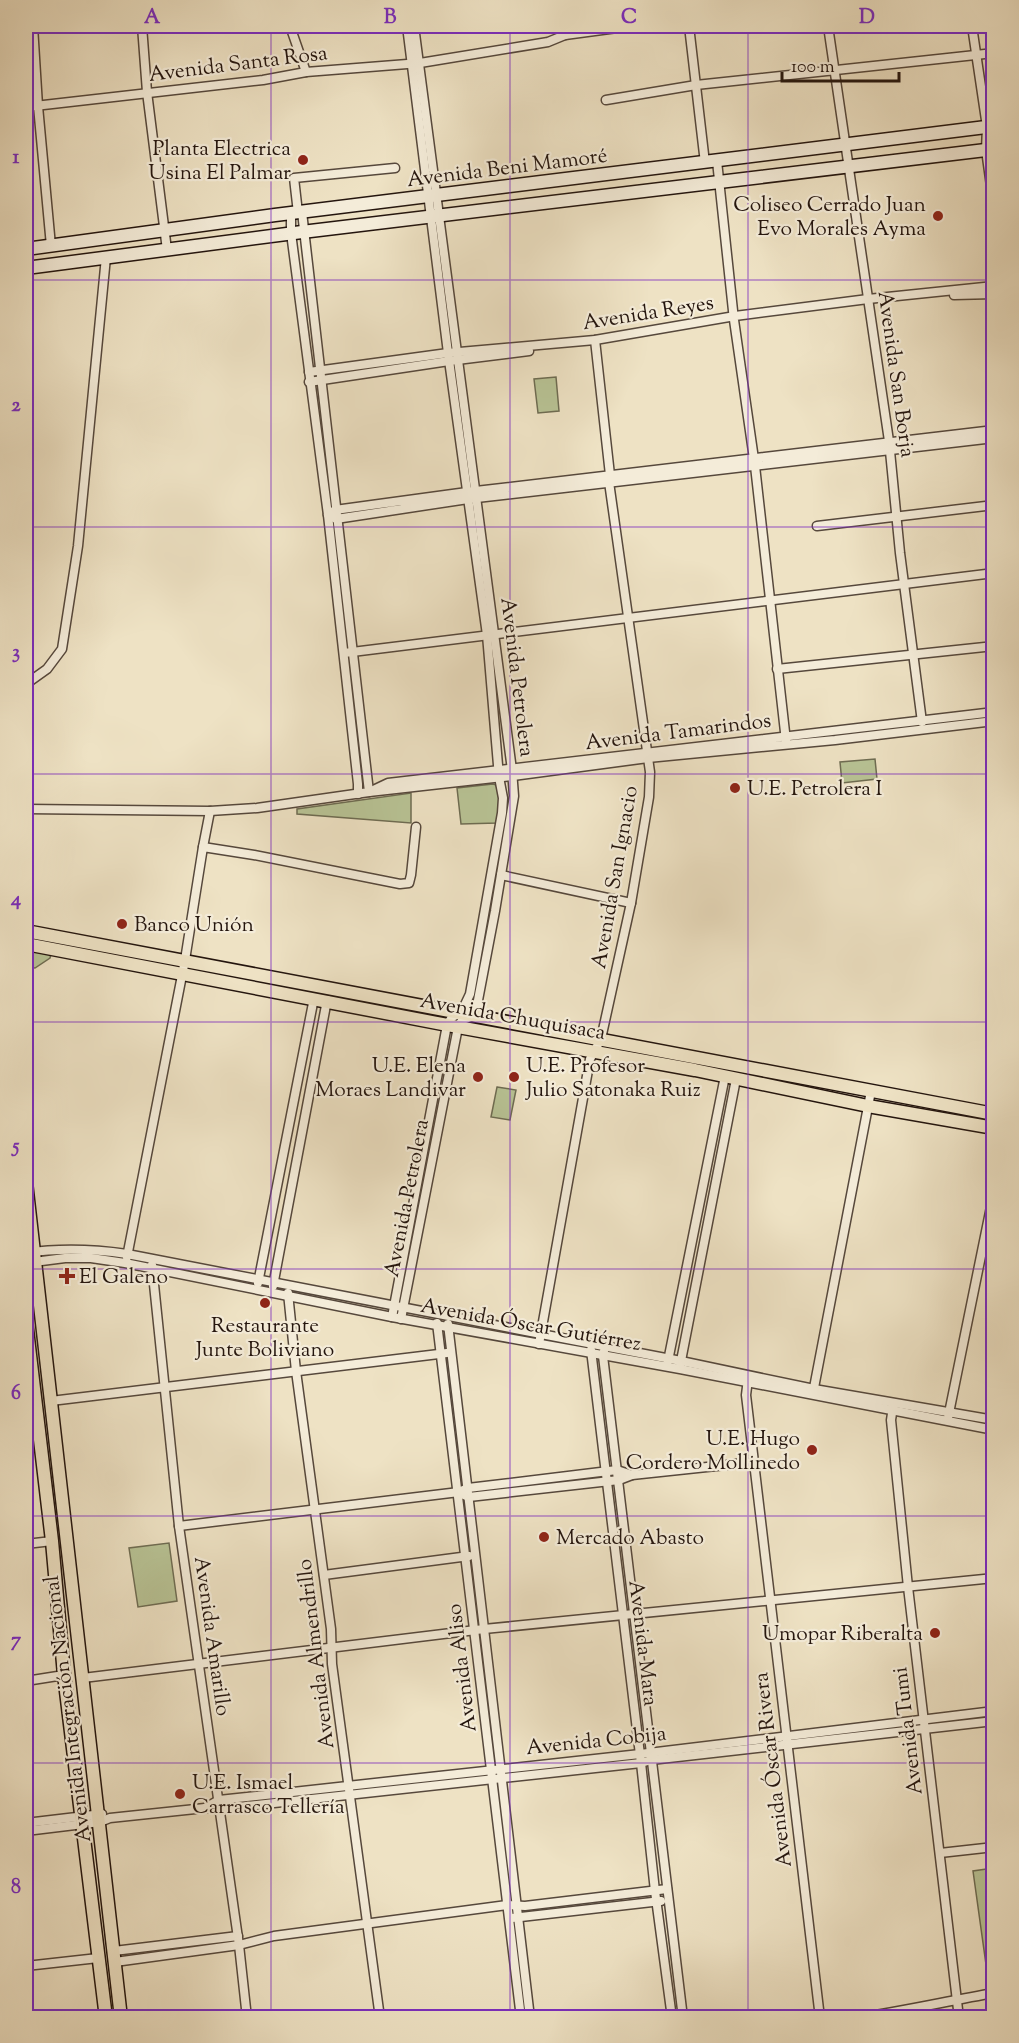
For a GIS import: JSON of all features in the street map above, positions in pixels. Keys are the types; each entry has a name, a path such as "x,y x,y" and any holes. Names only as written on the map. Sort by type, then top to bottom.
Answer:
{"main road":[{"name":"Avenida Chuquisaca","path":"26,930 601,1039 696,1064 731,1078 868,1106 993,1128"},
{"name":"Avenida Chuquisaca","path":"26,944 594,1051 871,1091 993,1114"},
{"name":"Avenida Integración Nacional","path":"26,1182 30,1258 51,1401 83,1678 103,1818 121,2018"},
{"name":"Avenida Integración Nacional","path":"26,1321 30,1401 52,1541 64,1675 106,2018"}],"street":[{"path":"33,26 51,246"},
{"path":"142,26 147,92 167,250"},
{"path":"290,26 306,72"},
{"name":"Avenida Petrolera","path":"407,26 416,63"},
{"name":"Avenida Petrolera","path":"414,26 416,63 453,356 514,796 475,1016"},
{"path":"564,26 565,35"},
{"name":"Avenida Santa Rosa","path":"26,107 263,80 306,72 416,63 548,42 565,35 632,26"},
{"path":"689,26 696,85 711,162 720,182 786,740"},
{"name":"Avenida San Borja","path":"828,26 889,446 922,724"},
{"path":"972,26 975,55 990,127 993,208"},
{"path":"606,100 696,85 993,53"},
{"name":"Avenida Beni Mamoré","path":"26,249 163,229 990,127"},
{"name":"Avenida Beni Mamoré","path":"26,268 296,232 720,182 991,147"},
{"path":"333,515 309,377 296,232 294,178 395,168"},
{"path":"296,232 319,376 348,652 358,794"},
{"path":"26,684 47,669 62,649 78,546 106,257"},
{"name":"Avenida Reyes","path":"309,377 453,356 596,342 735,318 993,286"},
{"name":"Avenida Reyes","path":"869,301 993,294"},
{"name":"Avenida San Ignacio","path":"539,1344 590,1059 601,1039 631,903 649,797 650,772 609,479 596,342"},
{"path":"333,515 472,495 889,446 993,430"},
{"path":"889,446 993,438"},
{"path":"817,526 993,505"},
{"path":"348,652 993,573"},
{"name":"Avenida Petrolera","path":"396,1318 452,1017 461,1013 470,994 502,813 503,798 499,774 490,634"},
{"path":"777,669 993,646"},
{"path":"348,652 369,792"},
{"name":"Avenida Tamarindos","path":"26,809 210,811 257,808 369,792 388,783 512,773 922,724 993,712"},
{"name":"Avenida Tamarindos","path":"922,724 993,721"},
{"path":"125,1263 185,960 210,811"},
{"path":"203,847 400,884 409,883 416,827"},
{"path":"501,875 631,903"},
{"path":"485,904 496,906"},
{"path":"257,1290 314,998"},
{"path":"272,1293 327,1000"},
{"path":"452,1026 475,1016"},
{"path":"668,1363 731,1078"},
{"path":"680,1365 731,1078"},
{"path":"813,1393 871,1091"},
{"path":"949,1417 993,1192"},
{"name":"Avenida Óscar Gutiérrez","path":"30,1258 64,1249 91,1249 127,1254 541,1333 591,1344 604,1351 813,1393 949,1417 993,1420"},
{"name":"Avenida Óscar Gutiérrez","path":"30,1258 91,1258 125,1263 448,1328 591,1354 604,1351"},
{"name":"Avenida Amarillo","path":"151,1259 179,1526 238,1936 247,2018"},
{"name":"Avenida Almendrillo","path":"290,1286 287,1296 296,1371 380,2018"},
{"name":"Avenida Aliso","path":"436,1314 446,1353 468,1493 471,1556"},
{"name":"Avenida Aliso","path":"447,1316 446,1353 459,1492 471,1556 495,1773 512,1905 530,2018"},
{"name":"Avenida Mara","path":"591,1344 656,1902 672,2018"},
{"name":"Avenida Mara","path":"604,1351 682,2018"},
{"path":"51,1401 446,1353"},
{"name":"Avenida Óscar Rivera","path":"748,1379 746,1395 820,2018"},
{"name":"Avenida Tumi","path":"893,1407 891,1420 908,1587 959,2018"},
{"name":"Avenida Óscar Gutiérrez","path":"949,1417 993,1430"},
{"path":"179,1526 459,1492 606,1482 632,1475 754,1462"},
{"path":"468,1493 617,1470 632,1475"},
{"path":"26,1544 52,1541"},
{"path":"324,1575 471,1556"},
{"path":"83,1678 480,1630 993,1578"},
{"path":"26,1681 64,1675"},
{"name":"Avenida Cobija","path":"925,1724 993,1711"},
{"name":"Avenida Cobija","path":"26,1823 205,1808 219,1804 640,1759 925,1724 993,1721"},
{"name":"Avenida Cobija","path":"26,1831 83,1820"},
{"path":"940,1853 993,1847"},
{"path":"114,1957 239,1946 274,1936 512,1905 667,1889"},
{"path":"514,1918 669,1900"},
{"name":"Avenida Aliso","path":"514,1918 521,2018"},
{"path":"114,1957 238,1936"},
{"path":"26,1966 98,1958"},
{"path":"855,2018 904,2011 993,1993"}],"green space":[{"path":"556,377 559,411 538,413 534,379"},
{"path":"875,759 877,779 842,783 840,762"},
{"path":"496,785 498,794 497,823 461,824 457,788"},
{"path":"411,793 411,823 297,814 297,809"},
{"path":"26,948 51,954 50,958 35,968 26,967"},
{"path":"497,1087 516,1090 510,1120 491,1117"},
{"path":"169,1543 177,1601 138,1607 129,1548"},
{"path":"993,1868 994,1985 989,1986 973,1871"}],"place":[{"name":"Planta Electrica Usina El Palmar","path":"303,160"},
{"name":"Coliseo Cerrado Juan Evo Morales Ayma","path":"938,216"},
{"name":"U.E. Petrolera I","path":"735,788"},
{"name":"Banco Unión","path":"122,924"},
{"name":"U.E. Elena Moraes Landivar","path":"478,1077"},
{"name":"U.E. Profesor Julio Satonaka Ruiz","path":"514,1077"},
{"name":"El Galeno","path":"67,1276"},
{"name":"Restaurante Junte Boliviano","path":"265,1303"},
{"name":"U.E. Hugo Cordero Mollinedo","path":"812,1450"},
{"name":"Mercado Abasto","path":"544,1537"},
{"name":"Umopar Riberalta","path":"935,1633"},
{"name":"U.E. Ismael Carrasco Tellería","path":"180,1794"}]}
